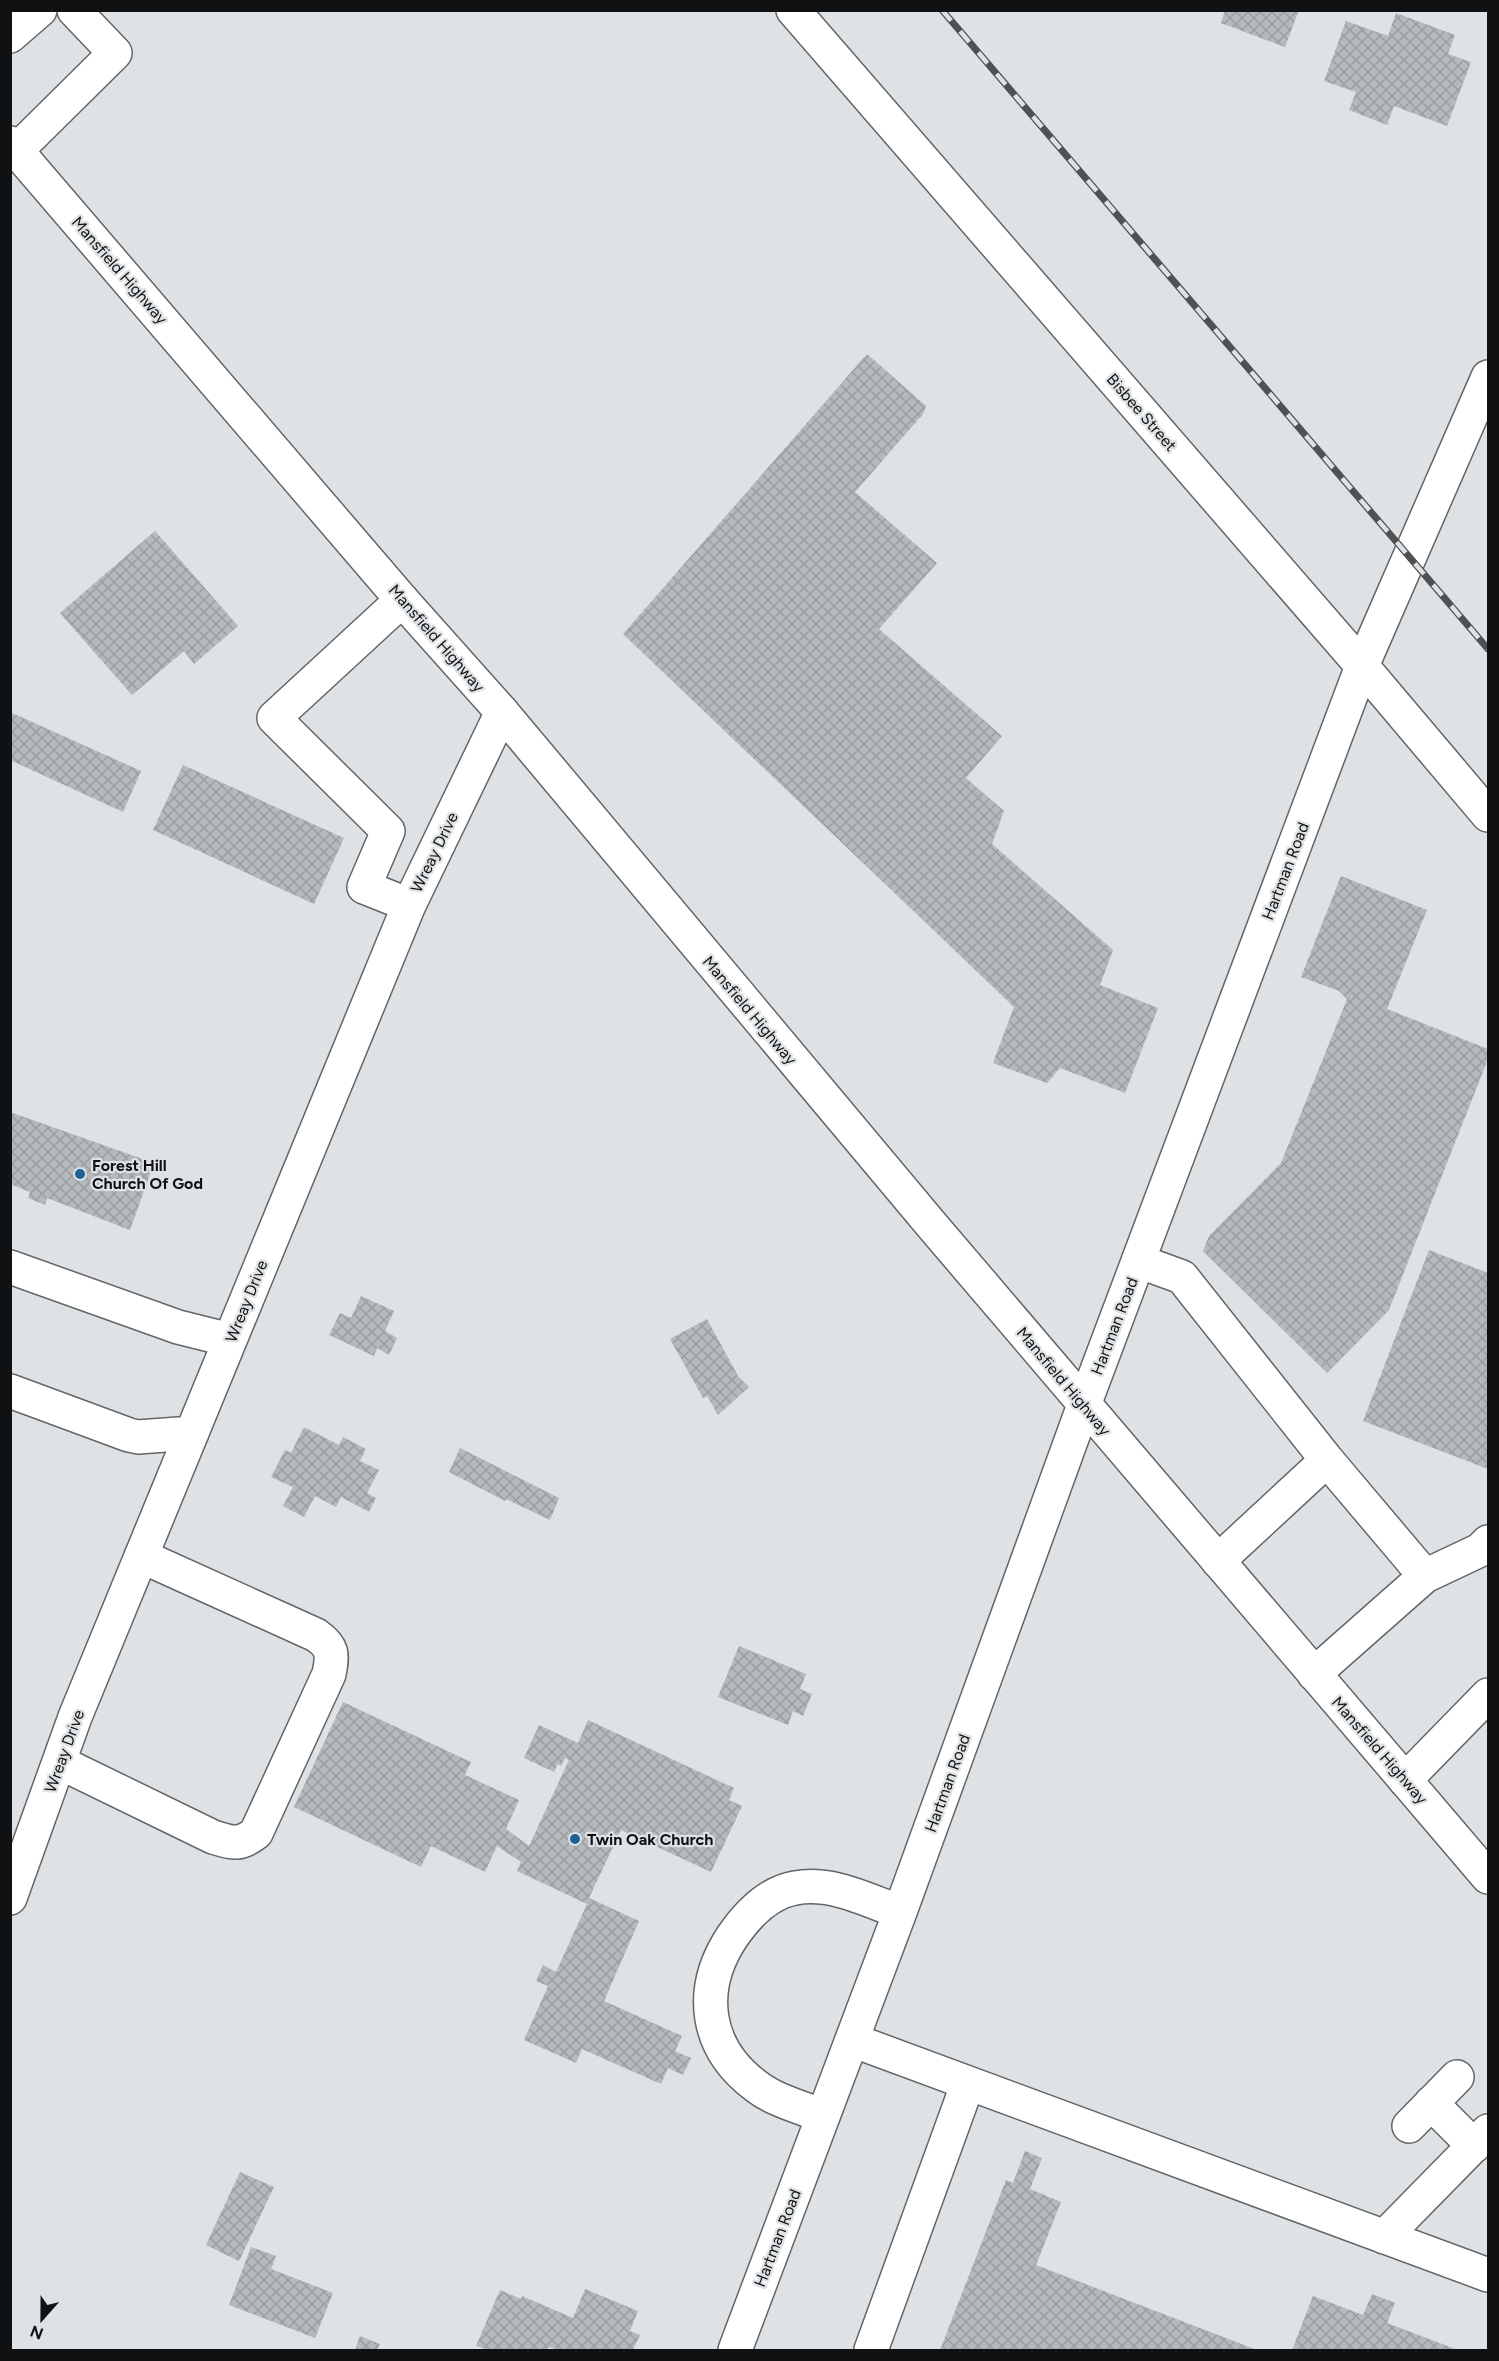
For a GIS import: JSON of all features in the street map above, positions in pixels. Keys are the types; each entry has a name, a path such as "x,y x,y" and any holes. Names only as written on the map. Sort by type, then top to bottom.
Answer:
{"street":[{"path":"10,36 40,10"},
{"path":"14,147 115,53 74,10"},
{"name":"Bisbee Street","path":"793,10 1362,666 1488,815"},
{"name":"Mansfield Highway","path":"14,147 402,600 502,712 1084,1405 1488,1877"},
{"name":"Hartman Road","path":"735,2350 900,1912 1084,1405 1362,666 1488,377"},
{"path":"402,600 274,718 388,831 364,887 409,905"},
{"name":"Wreay Drive","path":"10,1898 75,1717 409,905 502,712"},
{"path":"1138,1261 1182,1277 1327,1460 1425,1576"},
{"path":"10,1267 178,1327 230,1340"},
{"path":"10,1391 129,1435 138,1437 192,1433"},
{"path":"1218,1561 1327,1460"},
{"path":"1314,1674 1425,1576 1480,1550 1488,1542"},
{"path":"59,1762 213,1837 231,1843 244,1842 256,1833 329,1674 332,1658 328,1644 316,1635 141,1556"},
{"path":"1405,1780 1488,1695"},
{"path":"823,2116 771,2096 757,2087 730,2061 721,2047 710,2010 710,1986 716,1968 738,1928 764,1901 780,1892 795,1888 829,1887 900,1912"},
{"path":"852,2040 1488,2275"},
{"path":"1384,2237 1481,2138 1420,2114 1457,2077"},
{"path":"871,2350 968,2083"}],"building":[{"path":"1225,10 1299,10 1285,47 1221,23"},
{"path":"1396,13 1455,35 1448,54 1471,62 1447,126 1394,106 1387,125 1349,110 1356,92 1324,81 1346,21 1388,36"},
{"path":"867,354 926,406 923,414 855,492 937,563 879,629 1002,736 966,778 1004,811 992,844 1113,950 1100,985 1158,1008 1125,1093 1060,1068 1047,1083 993,1063 1014,1007 623,634"},
{"path":"155,531 238,626 194,664 184,651 132,695 60,613"},
{"path":"10,712 141,771 123,812 10,760"},
{"path":"183,765 344,838 314,904 153,830"},
{"path":"1341,876 1427,910 1387,1009 1488,1049 1488,1059 1389,1310 1327,1373 1203,1251 1209,1236 1281,1163 1347,999 1339,991 1301,977"},
{"name":"Forest Hill Church Of God","path":"10,1112 154,1163 130,1230 47,1198 45,1205 28,1198 30,1192 10,1184"},
{"path":"1429,1250 1488,1273 1488,1469 1363,1421"},
{"path":"361,1296 394,1311 385,1331 397,1338 389,1355 377,1348 374,1356 329,1335 340,1313 351,1318"},
{"path":"707,1319 738,1376 749,1387 718,1415 707,1396 703,1398 670,1339"},
{"path":"304,1427 339,1445 343,1437 366,1449 360,1461 379,1470 367,1493 376,1498 369,1512 341,1497 336,1507 315,1496 304,1517 283,1506 293,1487 271,1477 285,1450 291,1453"},
{"path":"460,1448 559,1498 550,1520 506,1499 505,1501 449,1472"},
{"path":"739,1646 806,1674 800,1689 812,1694 803,1716 793,1711 788,1725 718,1697"},
{"path":"343,1702 471,1762 465,1775 519,1800 506,1829 529,1846 569,1760 565,1758 554,1772 524,1758 539,1725 578,1743 588,1720 734,1788 729,1800 742,1806 711,1872 621,1830 589,1898 639,1921 604,2001 682,2036 675,2051 691,2058 683,2075 668,2068 661,2084 582,2049 576,2063 524,2040 548,1986 536,1981 543,1965 556,1972 587,1904 517,1871 521,1862 497,1846 485,1872 431,1846 421,1867 294,1807"},
{"path":"1025,2151 1042,2158 1030,2189 1061,2202 1036,2265 1257,2350 940,2350 1006,2180 1013,2183"},
{"path":"240,2172 274,2187 239,2261 206,2245"},
{"path":"251,2247 276,2256 271,2269 333,2293 315,2338 229,2305"},
{"path":"585,2289 638,2311 630,2331 640,2335 633,2350 558,2350 549,2347 547,2350 488,2350 476,2346 500,2290 521,2299 522,2296 573,2318"},
{"path":"1372,2294 1395,2303 1387,2323 1458,2350 1292,2350 1313,2296 1363,2315"},
{"path":"360,2336 380,2344 377,2350 355,2350"}],"railway":[{"path":"942,10 1488,649"}],"place":[{"name":"Forest Hill Church Of God","path":"80,1174"},
{"name":"Twin Oak Church","path":"575,1839"}]}
